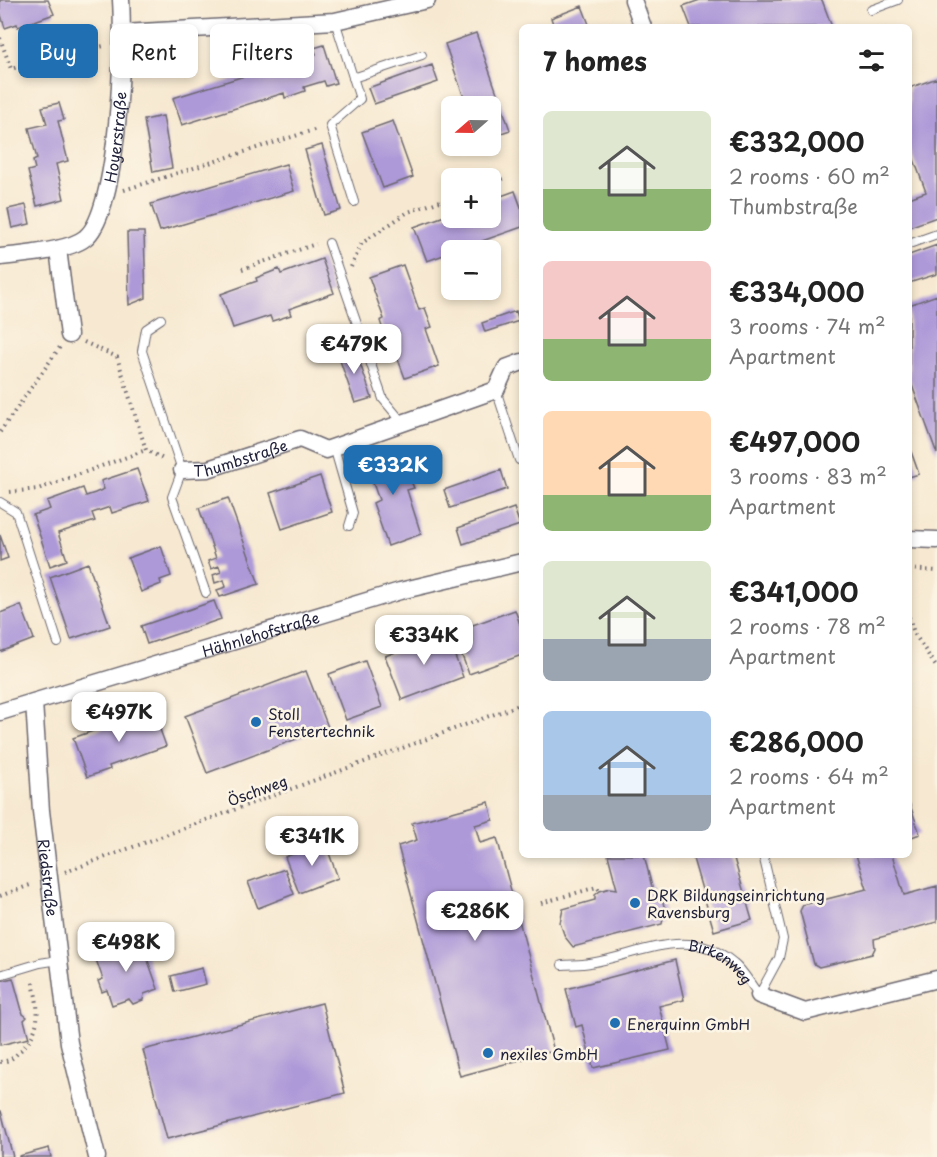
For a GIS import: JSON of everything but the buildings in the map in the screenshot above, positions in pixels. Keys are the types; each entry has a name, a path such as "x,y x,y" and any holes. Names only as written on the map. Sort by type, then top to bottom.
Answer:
{"street":[{"name":"Hoyerstraße","path":"122,0 123,24"},
{"path":"198,33 335,21 427,0"},
{"path":"633,0 642,24"},
{"name":"Hoyerstraße","path":"0,257 58,249 85,239 97,224 106,195 119,107 121,78"},
{"path":"58,249 69,335"},
{"path":"334,447 496,390 506,368 519,363"},
{"name":"Thumbstraße","path":"182,470 208,469 300,439 326,450 334,447"},
{"path":"912,539 937,540"},
{"name":"Hähnlehofstraße","path":"0,712 400,591 519,563"},
{"name":"Riedstraße","path":"34,702 41,811 69,1043 97,1157"},
{"name":"Birkenweg","path":"759,995 805,1012 937,980"}],"lane":[{"path":"871,10 898,0"},
{"path":"335,21 360,99 330,125 354,202"},
{"path":"353,78 422,55"},
{"path":"912,243 937,234"},
{"path":"329,243 383,399 403,423"},
{"path":"160,319 146,329 142,351 182,470 172,497 206,593"},
{"path":"496,390 519,460"},
{"path":"334,447 353,513 349,526"},
{"path":"0,502 16,512 58,643"},
{"path":"759,995 779,958 783,939 764,858"},
{"name":"Birkenweg","path":"562,964 588,964 681,942 700,944 722,954 736,965 759,995"},
{"path":"0,975 59,960"}],"path":[{"path":"0,38 11,69 110,44"},
{"path":"106,195 330,125"},
{"path":"501,180 506,178"},
{"path":"341,279 350,270 362,243 408,212 441,201"},
{"path":"242,269 317,244 329,243"},
{"path":"0,432 69,335 117,357 146,450 182,470"},
{"path":"0,493 38,489 146,450"},
{"path":"912,569 937,571"},
{"path":"912,627 937,668"},
{"name":"Öschweg","path":"0,896 519,705"},
{"path":"541,903 597,887 600,891"},
{"path":"0,1062 11,1061 35,1035 37,1001 28,967"}],"place":[{"name":"Stoll Fenstertechnik","path":"256,722"},
{"name":"DRK Bildungseinrichtung Ravensburg","path":"635,903"},
{"name":"Enerquinn GmbH","path":"615,1023"},
{"name":"nexiles GmbH","path":"488,1053"}]}
